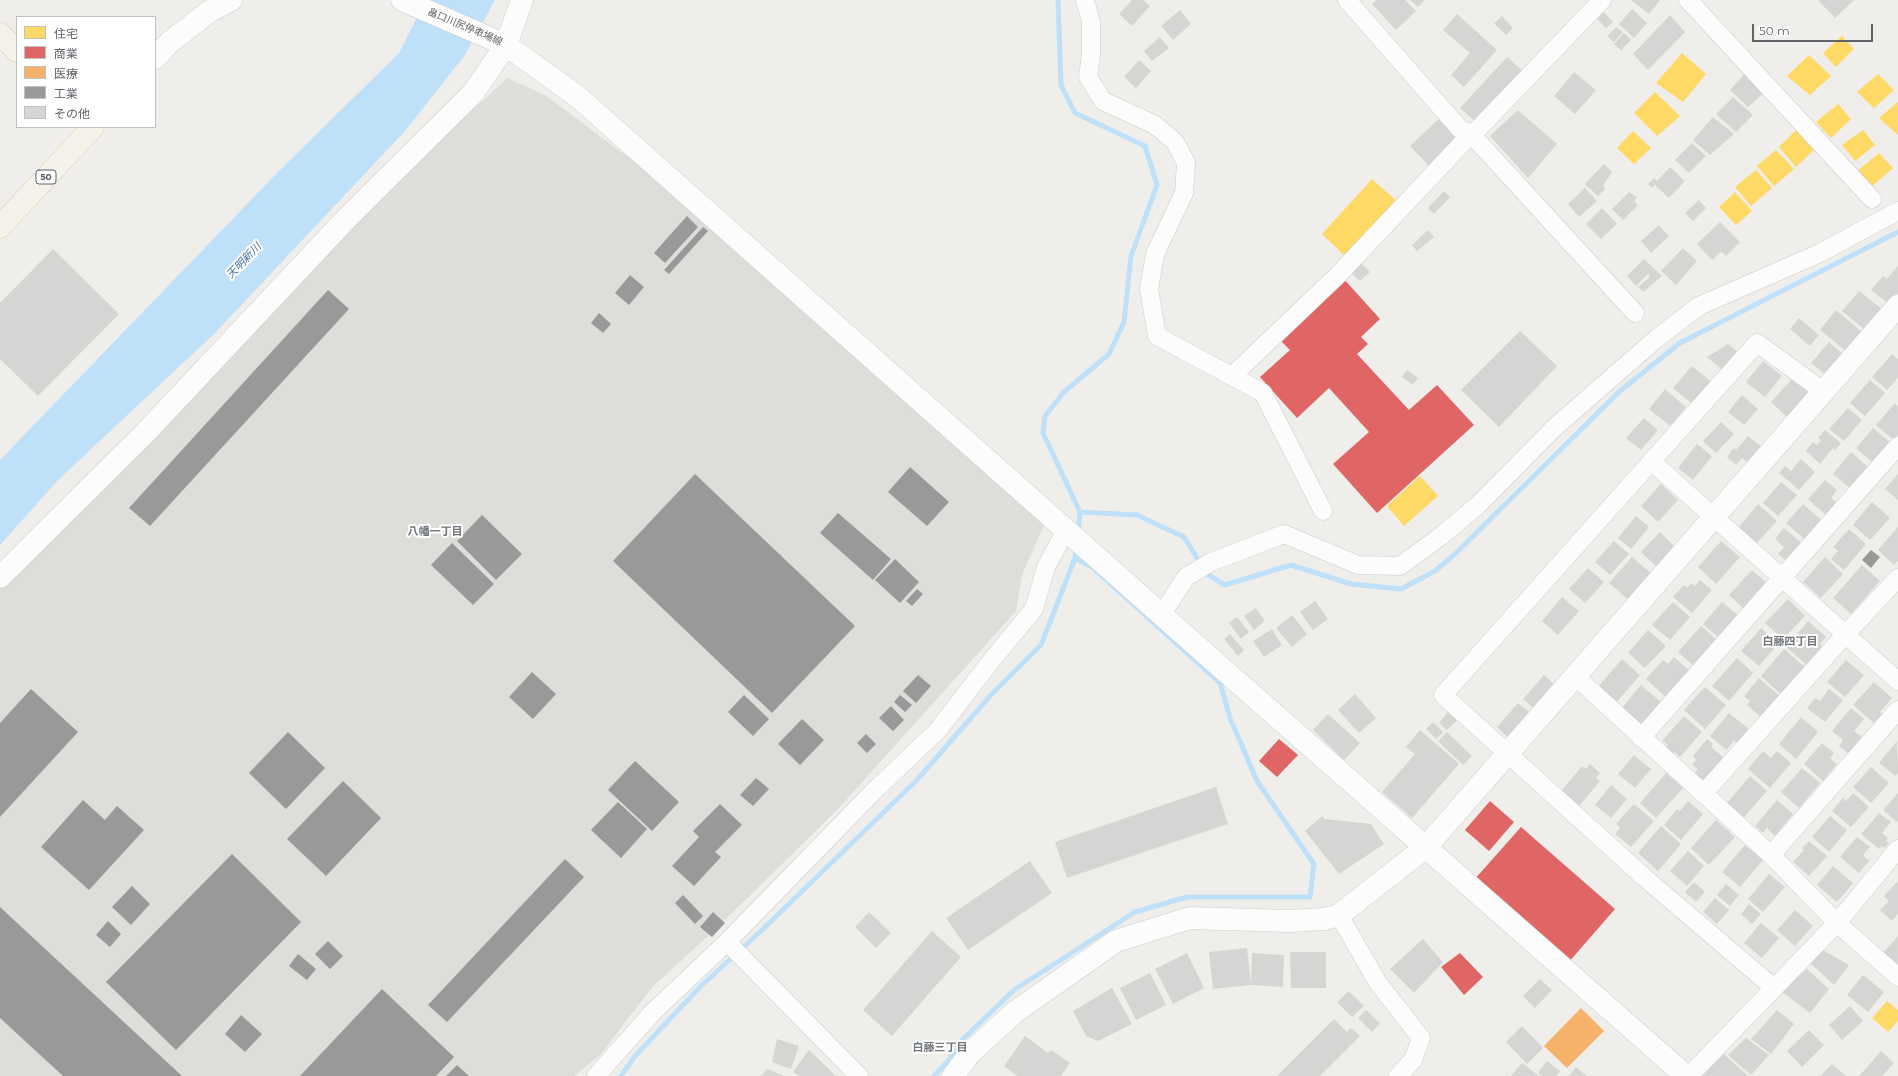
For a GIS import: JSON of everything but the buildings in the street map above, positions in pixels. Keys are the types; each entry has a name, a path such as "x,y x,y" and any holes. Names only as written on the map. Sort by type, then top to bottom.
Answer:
{"main road":[{"path":"0,34 16,50"},
{"name":"50","path":"0,227 92,128"}],"street":[{"path":"156,57 176,37 210,11 231,0"},
{"name":"畠口川尻停車場線","path":"406,2 506,45 522,0"},
{"path":"1085,0 1091,22 1091,54 1088,77 1103,101 1155,125 1174,142 1186,163 1184,193 1155,254 1149,289 1157,336 1263,393 1323,511"},
{"path":"1347,0 1460,129 1471,134 1635,314"},
{"path":"1232,376 1340,274 1471,134 1477,130 1602,0"},
{"path":"1688,0 1872,199"},
{"path":"0,577 146,432 346,219 473,93 506,45 577,96 1066,530 1686,1076"},
{"path":"1162,614 1186,577 1211,562 1284,534 1358,565 1400,566 1441,536 1473,509 1555,427 1656,339 1699,306 1820,253 1898,211"},
{"path":"953,1076 971,1052 1015,1012 1116,941 1190,918 1290,921 1325,920 1339,915 1426,847 1898,306"},
{"path":"1774,988 1645,878 1443,695 1650,461 1757,343 1823,391"},
{"path":"1641,738 1898,446"},
{"path":"1650,461 1898,681"},
{"path":"596,1076 653,1012 727,942 873,792 938,730 1034,608 1046,568 1066,530"},
{"path":"1703,794 1898,578"},
{"path":"1576,676 1641,738 1771,855 1837,923 1898,977"},
{"path":"1771,855 1898,710"},
{"path":"1689,1076 1837,923 1898,849"},
{"path":"1339,915 1378,983 1421,1038 1413,1060 1398,1076"},
{"path":"727,942 858,1076"}],"shaded area":[{"path":"507,78 545,95 688,202 1047,518 1022,575 1016,611 838,809 717,928 653,986 601,1054 574,1076 0,1076 0,588 343,231"}],"water":[{"name":"天明新川","path":"426,0 495,0 465,55 404,132 214,334 58,480 0,545 0,460 279,171 399,53"}],"waterway":[{"path":"1058,0 1061,85 1075,113 1145,146 1157,185 1131,256 1124,322 1109,354 1064,392 1045,416 1043,433 1080,512 1078,533"},
{"path":"1080,512 1137,515 1184,537 1207,574 1225,585 1291,565 1351,584 1401,589 1435,571 1455,554 1620,391 1680,343 1898,232"},
{"path":"621,1076 635,1056 701,986 761,931 917,780 990,696 1041,645 1075,558 1076,546"},
{"path":"934,1076 949,1060 963,1039 1014,990 1135,912 1187,897 1310,897 1314,864 1257,781 1230,718 1220,683 1092,567 1075,558"}],"district":[{"name":"八幡一丁目","path":"435,532"},
{"name":"白藤四丁目","path":"1790,642"},
{"name":"白藤三丁目","path":"940,1048"}]}
